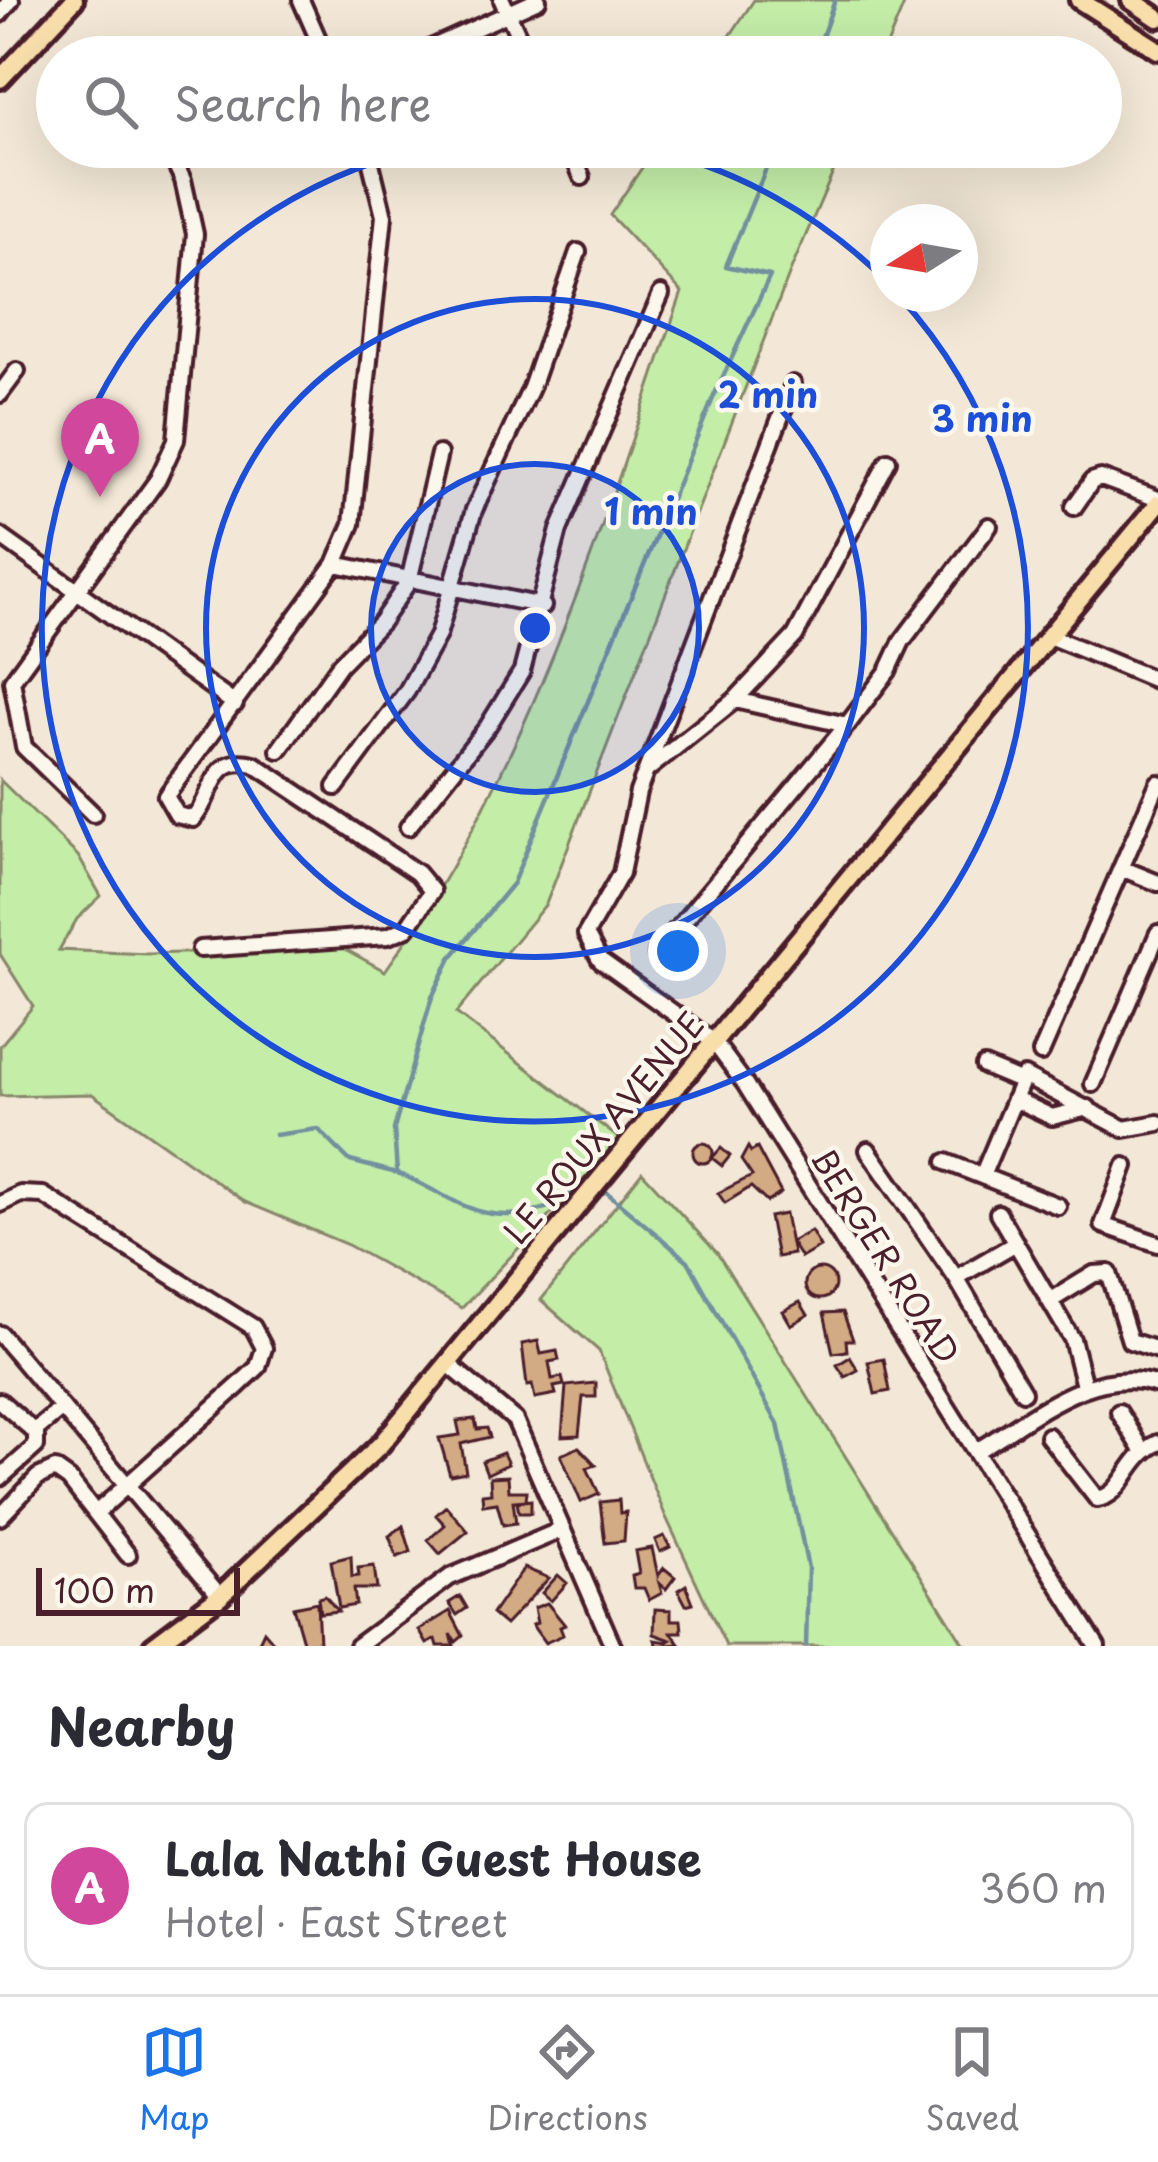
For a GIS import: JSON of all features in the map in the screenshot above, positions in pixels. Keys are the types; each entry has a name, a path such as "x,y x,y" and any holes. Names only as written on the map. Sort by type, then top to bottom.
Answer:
{"main road":[{"path":"39,36 74,0"},
{"path":"56,17 85,0"},
{"path":"1079,0 1158,50"},
{"path":"1131,0 1158,18"},
{"path":"0,79 36,39"},
{"name":"LE ROUX AVENUE","path":"153,1646 220,1596 381,1444 1158,502"}],"street":[{"path":"0,14 11,0"},
{"path":"301,0 317,36"},
{"path":"450,36 505,7 538,0"},
{"path":"505,7 518,36"},
{"path":"93,814 24,747 6,677 79,592 165,467 176,440 196,234 193,211 176,168"},
{"path":"200,950 388,936 414,921 432,889 254,764 233,761 218,771 193,819 177,815 166,796 335,563 352,524 383,238 374,168"},
{"path":"578,168 582,176"},
{"path":"335,787 407,692 430,653 455,590 474,509 531,388 578,252"},
{"path":"408,827 500,710 528,658 559,530 661,294"},
{"path":"0,394 16,370"},
{"path":"647,770 793,384"},
{"path":"279,750 340,664 381,622 409,581 439,454"},
{"path":"647,770 734,700 807,620 888,461"},
{"path":"1074,507 1092,482 1101,478 1158,502"},
{"path":"657,953 847,725 888,671 902,641 989,526"},
{"path":"0,536 235,704"},
{"path":"335,563 543,606"},
{"path":"1049,636 1158,681"},
{"path":"734,700 847,725"},
{"name":"BERGER ROAD","path":"647,770 631,814 621,873 586,934 600,960 715,1042 1097,1646"},
{"path":"1041,1053 1158,783"},
{"path":"1121,868 1158,884"},
{"path":"1093,1084 1158,933"},
{"path":"984,1066 1088,1108 1124,1129 1158,1122 1157,1106"},
{"path":"982,1176 1023,1079"},
{"path":"1014,1099 1052,1117 1088,1108"},
{"path":"868,1150 956,1278 1023,1392"},
{"path":"946,1162 1058,1206"},
{"path":"1125,1166 1103,1226 1158,1244"},
{"path":"0,1204 21,1195 44,1195 260,1336 265,1348 258,1367 96,1513"},
{"path":"998,1213 1072,1339 1084,1386"},
{"path":"956,1278 1016,1243"},
{"path":"1050,1301 1094,1274 1109,1273 1130,1341 1158,1350"},
{"path":"0,1334 220,1596"},
{"path":"448,1364 515,1420 613,1646"},
{"path":"976,1451 1084,1386 1124,1380 1158,1385"},
{"path":"0,1401 36,1433"},
{"path":"0,1478 36,1446 36,1433 61,1409"},
{"path":"1120,1412 1142,1449"},
{"path":"1048,1436 1097,1499 1115,1492 1142,1449 1158,1443"},
{"path":"0,1516 51,1469 69,1479 128,1555"},
{"path":"357,1646 450,1576 561,1530"}],"green space":[{"path":"754,0 906,0 891,36 730,36"},
{"path":"642,168 835,168 790,272 546,904 456,1013 621,1140 462,1308 348,1245 245,1202 92,1094 0,1096 0,1046 33,1006 0,954 0,780 78,856 101,896 77,919 59,950 148,954 343,948 385,971 436,893 522,729 591,556 682,292 610,215"},
{"path":"642,1172 717,1253 965,1646 726,1646 665,1515 599,1351 541,1300"}],"building":[{"path":"703,1143 713,1153 703,1163 693,1153"},
{"path":"748,1147 751,1152 757,1148 781,1193 767,1202 751,1187 725,1203 718,1193 752,1176 741,1160"},
{"path":"721,1148 730,1156 722,1166 712,1158"},
{"path":"785,1214 793,1254 777,1257 769,1217"},
{"path":"811,1231 820,1247 801,1258 791,1242"},
{"path":"820,1269 835,1284 820,1299 805,1284"},
{"path":"800,1302 808,1315 791,1325 783,1311"},
{"path":"843,1312 853,1340 846,1340 847,1351 833,1353 824,1313"},
{"path":"538,1341 541,1354 557,1351 559,1360 549,1362 552,1379 562,1377 564,1385 554,1387 556,1394 535,1398 532,1385 527,1386 522,1344"},
{"path":"850,1357 858,1370 845,1377 837,1365"},
{"path":"884,1359 890,1391 875,1394 868,1362"},
{"path":"596,1383 596,1397 583,1397 579,1435 562,1436 566,1386"},
{"path":"475,1419 477,1429 487,1428 490,1437 461,1444 466,1472 450,1475 439,1438 460,1435 457,1421"},
{"path":"579,1447 596,1465 587,1468 599,1494 581,1502 561,1455"},
{"path":"503,1453 508,1464 487,1474 482,1461"},
{"path":"508,1476 509,1491 527,1491 526,1500 513,1501 516,1523 503,1525 497,1503 483,1505 482,1494 491,1493 490,1477"},
{"path":"531,1500 531,1513 519,1513 517,1502"},
{"path":"619,1500 620,1513 626,1512 624,1541 605,1543 600,1502"},
{"path":"446,1506 468,1531 440,1554 428,1540 445,1525 436,1515"},
{"path":"403,1526 411,1552 397,1557 389,1536"},
{"path":"664,1536 670,1547 660,1552 655,1540"},
{"path":"652,1548 658,1576 664,1568 675,1577 666,1589 659,1583 662,1593 649,1600 644,1588 634,1588 632,1576 639,1574 635,1551"},
{"path":"351,1556 352,1577 359,1576 358,1568 374,1566 377,1589 354,1589 356,1605 339,1608 331,1561"},
{"path":"524,1568 549,1578 505,1625 492,1614"},
{"path":"558,1575 567,1583 551,1601 542,1593"},
{"path":"686,1585 693,1603 686,1605 678,1590"},
{"path":"325,1596 338,1611 320,1613 318,1598"},
{"path":"460,1596 467,1608 457,1615 449,1603"},
{"path":"317,1602 319,1643 304,1645 293,1607"},
{"path":"547,1603 565,1625 560,1627 563,1635 545,1643 532,1625 537,1623 534,1608"},
{"path":"655,1609 671,1610 671,1620 681,1620 682,1632 671,1632 680,1644 658,1646 655,1640 671,1640 654,1634"},
{"path":"450,1611 463,1636 456,1642 451,1634 454,1646 438,1646 436,1639 427,1644 419,1630"},
{"path":"264,1631 277,1646 257,1646"}],"waterway":[{"path":"822,36 835,0"},
{"path":"589,1181 549,1207 505,1215 486,1213 397,1173 394,1129 432,997 451,958 513,883 714,396 770,276 726,266 766,168"},
{"path":"275,1135 318,1129 350,1161 397,1173"},
{"path":"598,1185 688,1261 778,1424 808,1568 806,1646"}],"place":[{"name":"Lala Nathi Guest House","path":"100,497"}]}
